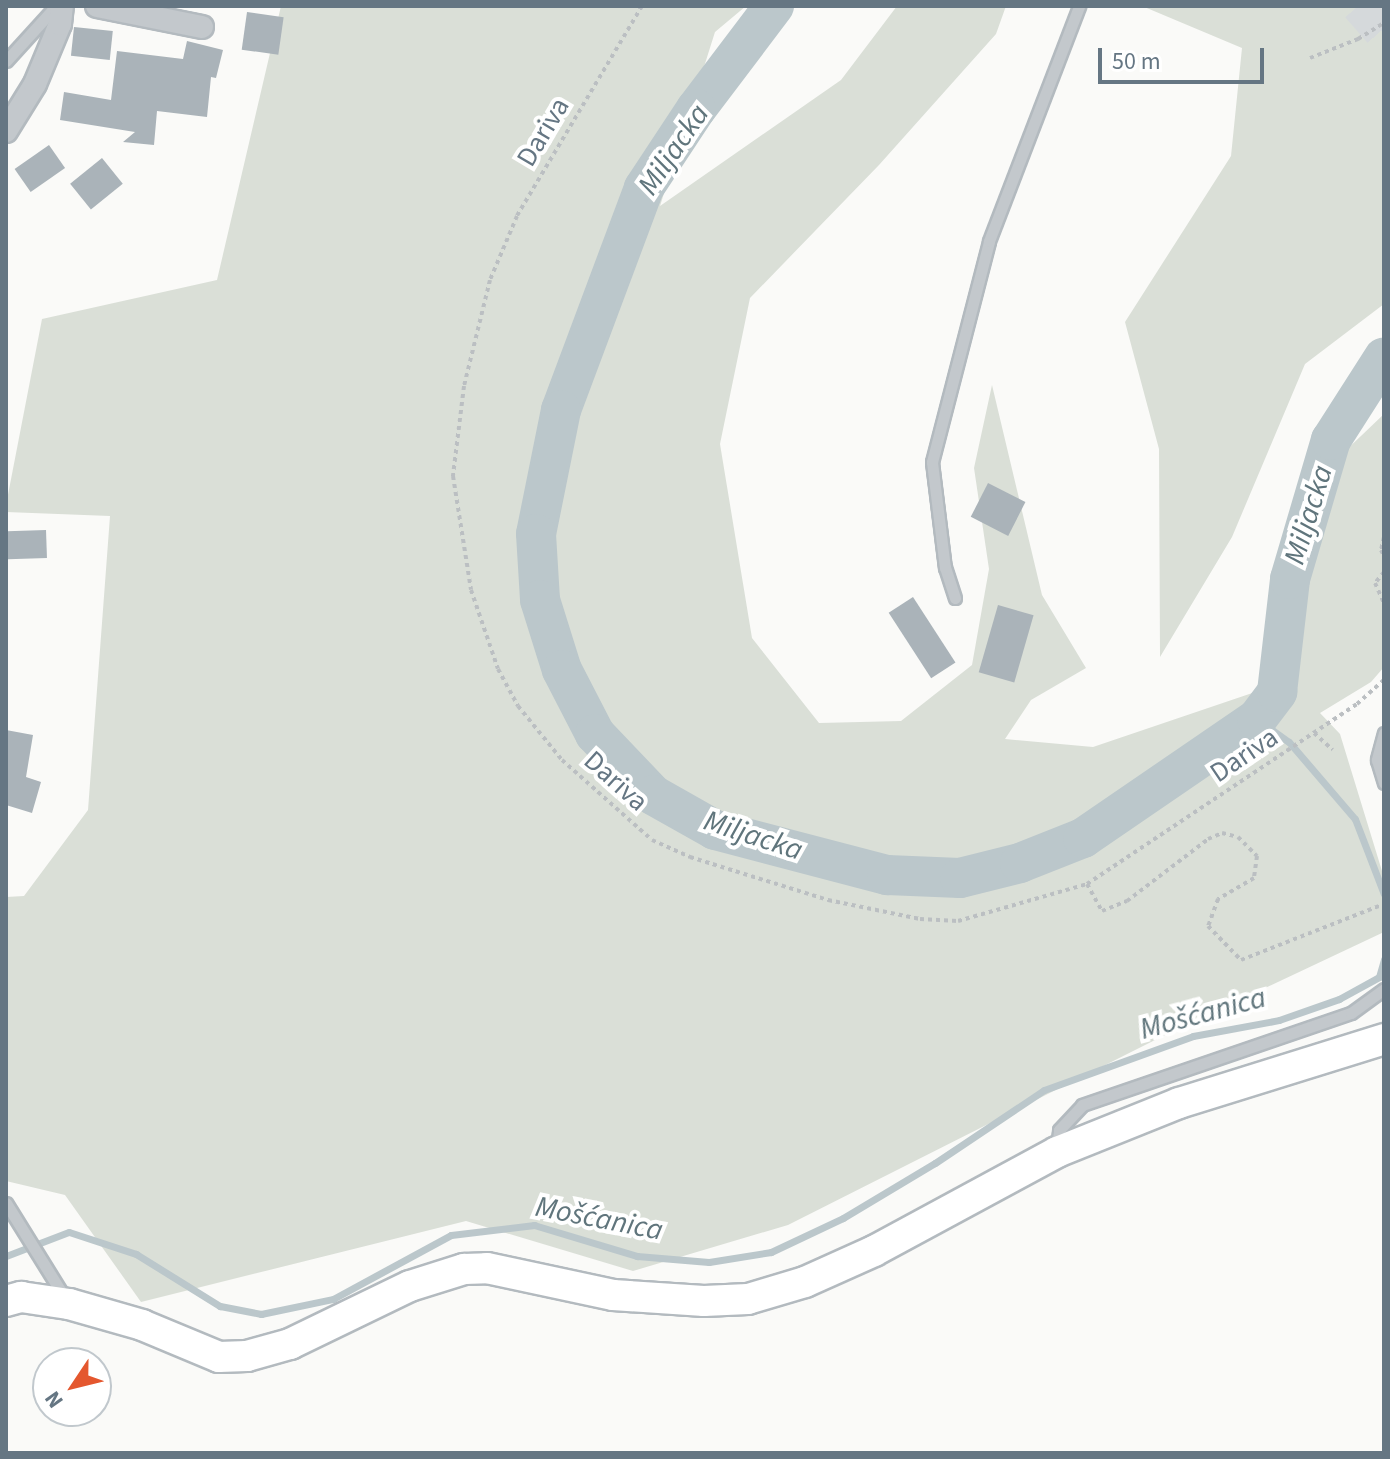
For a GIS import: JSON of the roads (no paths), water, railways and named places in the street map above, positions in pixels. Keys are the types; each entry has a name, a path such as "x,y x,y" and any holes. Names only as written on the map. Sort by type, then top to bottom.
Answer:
{"main road":[{"path":"6,1301 21,1297 69,1304 142,1325 219,1357 247,1356 290,1344 410,1286 464,1269 487,1268 613,1295 704,1301 748,1299 805,1282 874,1251 1057,1152 1179,1103 1384,1039"}],"street":[{"path":"6,131 35,84 60,24 59,6"},
{"path":"97,6 202,27"}],"lane":[{"path":"6,61 59,6"},
{"path":"955,598 945,568 932,462 989,241 1079,6"},
{"path":"1384,733 1377,760 1384,783"},
{"path":"1057,1152 1059,1130 1082,1105 1351,1013 1384,989"},
{"path":"6,1203 69,1304"}],"waterway":[{"name":"Miljacka","path":"774,6 696,109 644,188 561,410 536,534 540,600 562,670 595,734 653,795 715,830 887,875 960,878 1020,863 1083,838 1257,719 1277,692 1290,579 1331,440 1384,357"},
{"name":"Mošćanica","path":"1257,719 1289,742 1355,819 1384,894"},
{"name":"Mošćanica","path":"6,1256 69,1232 136,1254 220,1306 261,1314 333,1299 451,1235 534,1225 637,1256 709,1262 771,1252 843,1218 935,1163 1044,1090 1193,1036 1279,1020 1339,999 1379,977 1384,959"}],"tunnel":[{"path":"1358,6 1384,36"}]}
